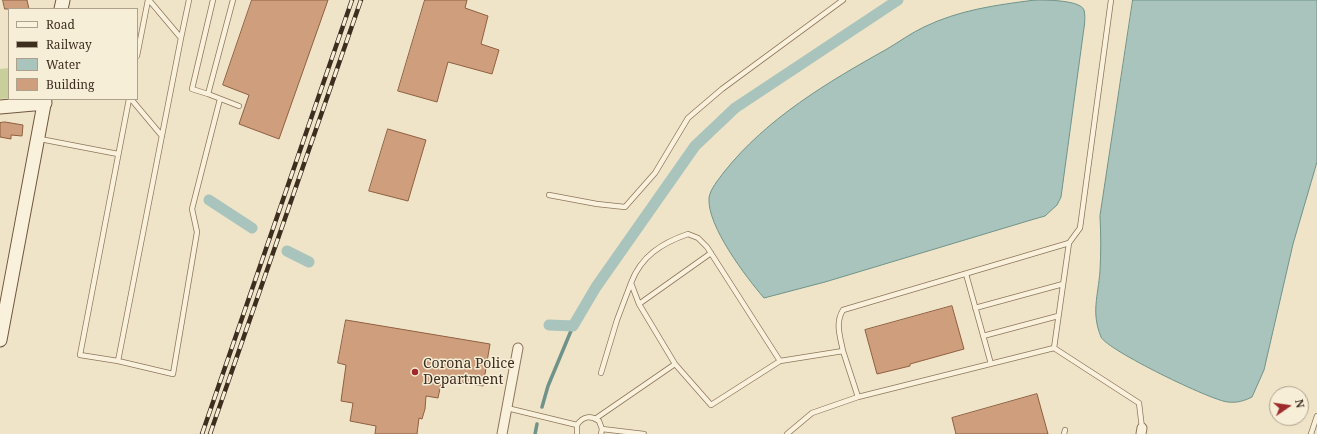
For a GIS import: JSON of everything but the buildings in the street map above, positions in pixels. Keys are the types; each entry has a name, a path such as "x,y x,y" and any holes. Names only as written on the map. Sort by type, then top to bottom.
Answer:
{"main road":[{"path":"0,107 45,101 0,340"}],"street":[{"path":"502,434 518,348"}],"lane":[{"path":"148,0 181,38"},
{"path":"138,51 148,0"},
{"path":"118,361 189,0"},
{"path":"213,0 192,89 239,106"},
{"path":"208,94 233,0"},
{"path":"549,195 597,204 625,206 655,173 688,118 722,89 843,0"},
{"path":"1054,348 1069,243 1080,228 1111,0"},
{"path":"130,100 118,154 80,355 118,361 173,374 197,232 192,209 220,99"},
{"path":"131,100 162,136"},
{"path":"38,138 118,154"},
{"path":"601,373 617,320 636,270 647,256 688,234 698,238 711,253 780,361"},
{"path":"858,397 843,351 838,330 839,318 843,310 1069,243"},
{"path":"639,304 711,253"},
{"path":"966,274 991,364"},
{"path":"631,283 639,304 675,364 711,405 780,361 843,351"},
{"path":"975,308 1063,284"},
{"path":"984,336 1058,316"},
{"path":"787,434 812,413 858,397 1054,348 1139,403 1141,431"},
{"path":"577,434 577,425 580,421 587,417 595,419 675,364"},
{"path":"507,408 577,425"},
{"path":"1311,434 1317,416"},
{"path":"595,419 601,432 644,434"}],"green space":[{"path":"8,68 8,98 0,99 0,69"}],"water":[{"path":"1035,0 1070,2 1081,7 1085,13 1061,197 1057,205 1045,216 825,282 764,298 729,251 714,222 710,209 709,198 713,188 724,172 741,153 779,118 821,88 919,29 964,12 992,6"},
{"path":"1133,0 1317,0 1317,162 1293,244 1264,370 1252,397 1243,401 1228,402 1218,399 1161,374 1121,352 1108,343 1101,337 1098,328 1096,320 1096,304 1101,244 1100,216"}],"waterway":[{"path":"549,325 573,326 596,287 695,146 735,108 898,0"},
{"path":"209,200 252,228"},
{"path":"287,251 309,262"},
{"path":"542,407 548,386 573,326"},
{"path":"535,434 537,424"}],"railway":[{"path":"202,434 352,0"},
{"path":"210,434 361,0"}],"place":[{"name":"Corona Police Department","path":"415,372"}]}
